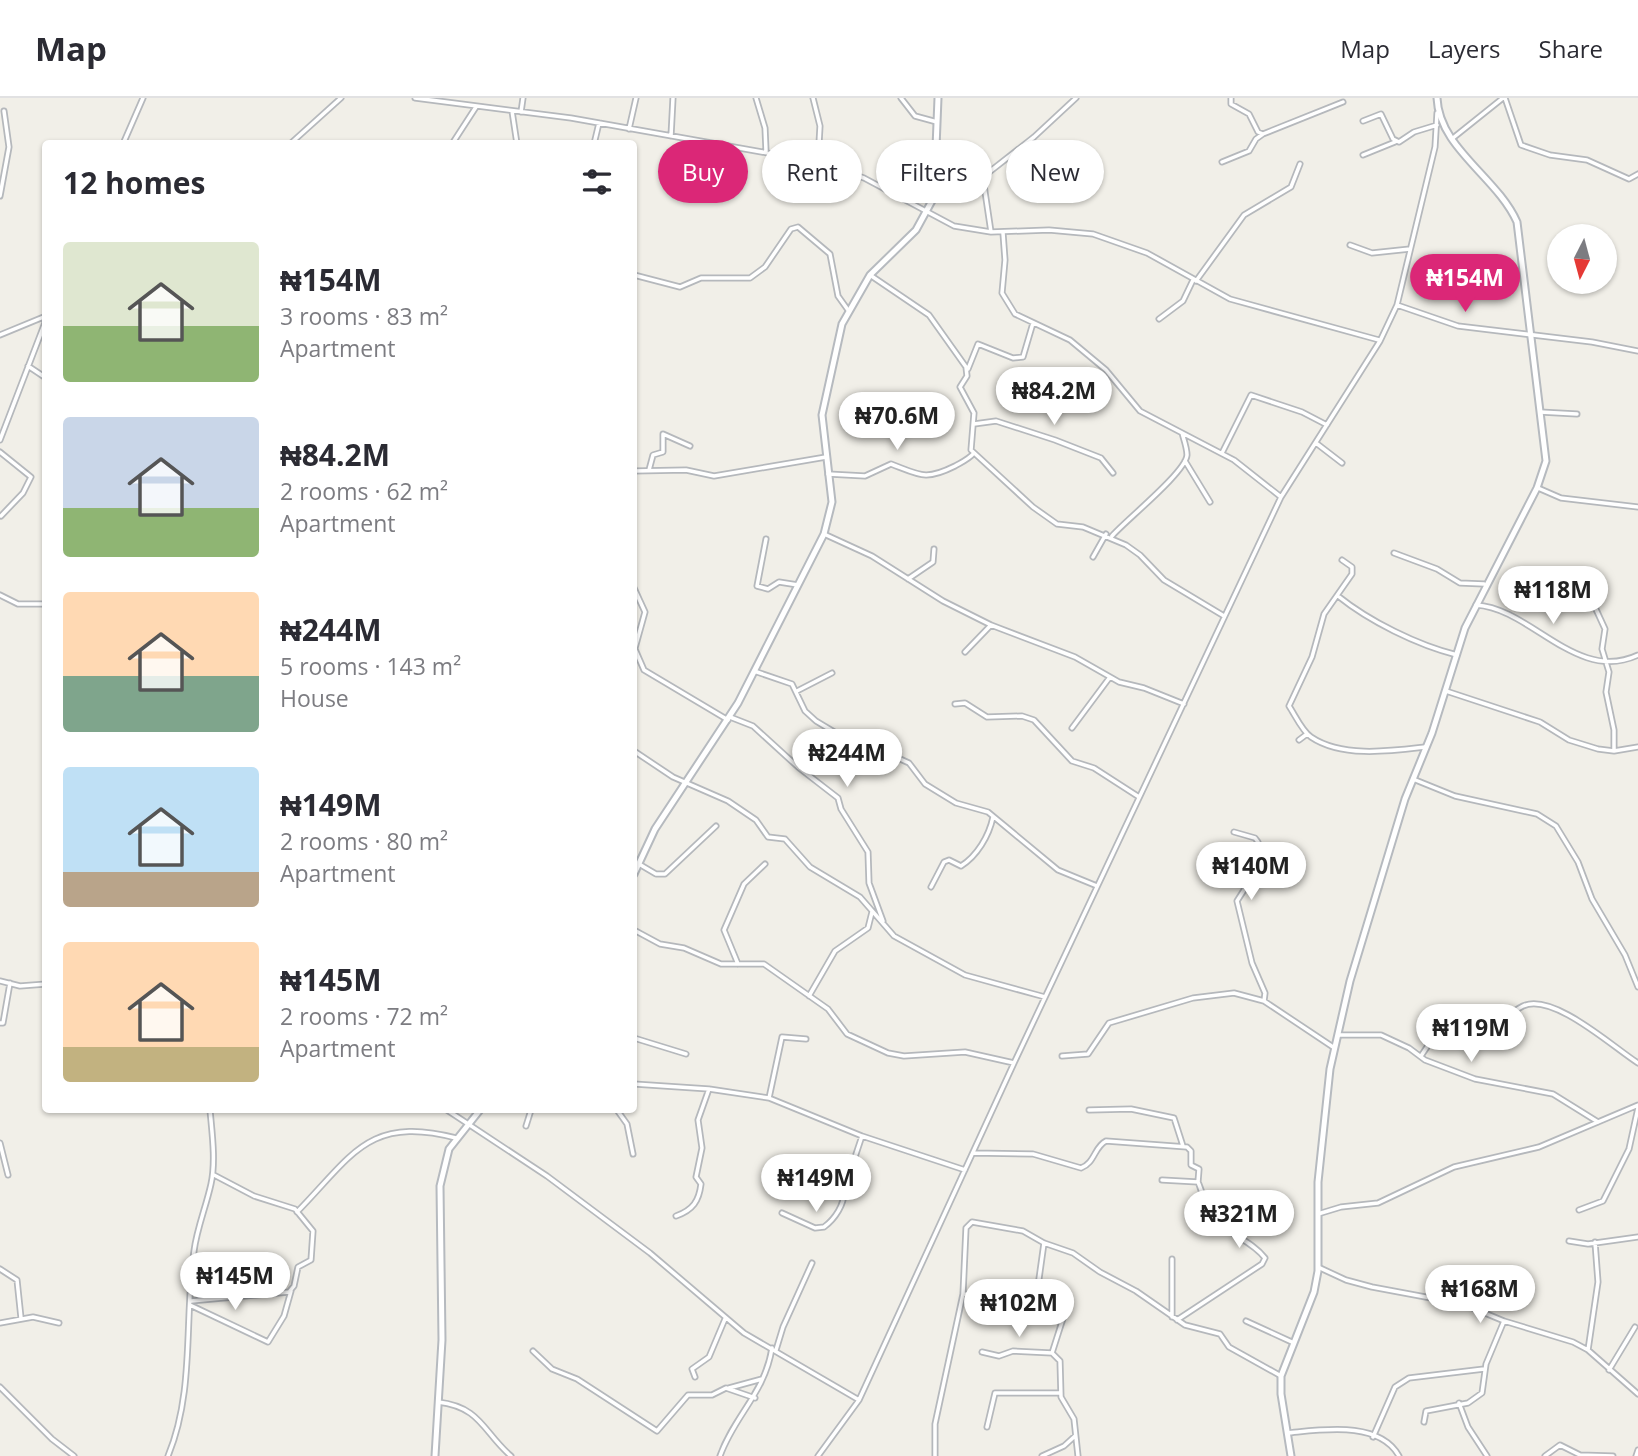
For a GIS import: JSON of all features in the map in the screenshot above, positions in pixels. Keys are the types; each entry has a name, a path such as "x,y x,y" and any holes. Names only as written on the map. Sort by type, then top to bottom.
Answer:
{"main road":[{"path":"637,867 655,829 729,719 824,534 832,502 823,433 824,400 848,310 870,275 906,241 928,212 934,197 938,98"},
{"path":"1291,1456 1286,1433 1281,1376 1314,1292 1318,1267 1320,1156 1336,1035 1350,981 1413,779 1427,747 1457,654 1475,605 1537,488 1546,461 1517,222 1497,188 1451,139 1437,110 1437,98"},
{"path":"435,1456 442,1340 440,1186 445,1159 456,1138 477,1113"}],"street":[{"path":"125,140 143,98"},
{"path":"294,140 341,98"},
{"path":"415,98 599,123 762,150"},
{"path":"521,112 523,98"},
{"path":"629,128 636,98"},
{"path":"671,136 673,98"},
{"path":"756,98 765,128 766,140"},
{"path":"813,98 820,126 819,140"},
{"path":"901,98 915,116 937,122"},
{"path":"991,232 984,185 988,173 1034,137 1076,98"},
{"path":"1231,98 1231,104 1249,114 1258,132 1264,134"},
{"path":"1451,139 1504,98 1521,145 1550,155 1587,160 1629,179 1638,174"},
{"path":"1222,162 1249,151 1256,139 1264,134 1343,102"},
{"path":"455,140 476,107"},
{"path":"818,1456 859,1400 1014,1063 1281,497 1380,341 1396,305 1410,249 1435,147 1437,110"},
{"path":"0,196 9,147 4,111"},
{"path":"512,111 516,140"},
{"path":"1363,121 1378,114 1383,115 1395,142"},
{"path":"595,140 599,123"},
{"path":"1363,155 1437,125"},
{"path":"1159,318 1183,301 1195,280 1244,215 1291,187 1300,164"},
{"path":"862,177 954,226 1003,233 1061,230 1093,234 1147,253 1230,299 1380,341"},
{"path":"637,276 680,287 701,278 750,278 765,267 791,229 798,227 830,254 838,296 848,310"},
{"path":"1003,233 1003,297 1015,314 1070,340 1106,370 1140,411 1222,453 1281,497"},
{"path":"1350,245 1372,253 1410,249"},
{"path":"870,275 929,315 951,342 967,371"},
{"path":"1396,305 1458,326 1592,342 1638,351"},
{"path":"0,335 42,319"},
{"path":"1033,323 1023,357 1013,358 978,344 960,387 974,414 971,446 974,453 1054,523 1106,534 1140,555 1164,580 1224,616"},
{"path":"0,440 42,329"},
{"path":"28,366 42,375"},
{"path":"1222,453 1251,395 1302,412 1327,425"},
{"path":"1540,412 1577,414"},
{"path":"974,424 996,421 1055,440 1101,458 1113,473"},
{"path":"1111,537 1172,478 1185,461 1186,450 1182,433"},
{"path":"649,470 653,455 663,452 663,434 690,446"},
{"path":"1316,443 1342,463"},
{"path":"0,452 31,477 23,493 1,516"},
{"path":"828,474 865,476 891,464 914,474 931,476 945,471 974,453"},
{"path":"637,471 686,470 713,476 826,457"},
{"path":"1185,461 1210,502"},
{"path":"1537,488 1561,498 1638,507"},
{"path":"824,534 872,556 991,625 1075,657 1110,677 1184,704"},
{"path":"1093,556 1106,534"},
{"path":"766,539 766,554 757,586 768,589 779,582 800,585"},
{"path":"908,579 933,562 934,549"},
{"path":"1394,553 1437,569 1460,583 1485,584"},
{"path":"1342,560 1352,566 1353,571 1325,614 1312,657 1288,704 1307,734 1321,742 1346,748 1391,751 1427,747"},
{"path":"1557,582 1569,598 1591,603 1598,611 1605,629 1604,659 1609,672 1606,692 1614,730 1614,751"},
{"path":"637,595 645,612 637,638"},
{"path":"1337,595 1369,620 1433,649 1457,654"},
{"path":"0,596 19,604 42,604"},
{"path":"1475,605 1499,610 1573,653 1604,659 1625,659 1638,655"},
{"path":"965,652 991,625"},
{"path":"637,655 644,670 729,719 754,726 798,767 838,797 841,809 868,852 869,883 884,923"},
{"path":"754,671 784,681 797,691 801,705 816,720 876,757 905,761 925,784 957,803 981,809 1058,870 1097,886"},
{"path":"797,691 832,673"},
{"path":"1072,729 1110,677"},
{"path":"1446,691 1540,722 1578,744 1614,751 1638,747"},
{"path":"955,704 965,703 987,718 1023,716 1034,720 1072,761 1094,768 1139,797"},
{"path":"1299,740 1307,734"},
{"path":"637,753 686,783 728,801 755,820 768,837 785,839 810,867 854,892 894,936 965,975 1045,997"},
{"path":"1413,779 1455,796 1536,814 1556,825 1578,862 1586,888 1627,957 1638,987"},
{"path":"931,887 944,862 949,860 961,866 967,863 985,840 993,817"},
{"path":"639,863 656,874 666,874 716,826"},
{"path":"1234,832 1255,838 1258,842 1244,890 1237,901 1250,956 1265,993 1264,1001"},
{"path":"738,965 724,936 724,930 744,884 765,864"},
{"path":"809,996 835,951 843,943 864,933 870,925 872,912"},
{"path":"637,932 660,944 684,948 720,964 764,964 828,1009 847,1034 888,1053 904,1056 965,1052 1014,1063"},
{"path":"0,981 20,986 42,984"},
{"path":"0,1023 3,1023 10,983"},
{"path":"1062,1056 1088,1054 1109,1023 1193,998 1234,993 1264,1001 1334,1047"},
{"path":"1420,1057 1441,1026 1479,1034 1523,1006 1535,1005 1567,1014 1638,1063"},
{"path":"1336,1035 1381,1035 1409,1048 1420,1057 1475,1079 1553,1094 1598,1122"},
{"path":"769,1098 782,1037 806,1040"},
{"path":"637,1039 686,1054"},
{"path":"637,1084 709,1089 769,1098 862,1136 965,1170"},
{"path":"676,1216 693,1207 700,1193 701,1184 696,1177 702,1148 698,1120 709,1089"},
{"path":"1318,1214 1341,1207 1378,1203 1454,1167 1539,1147 1638,1106"},
{"path":"1579,1210 1603,1201 1629,1149 1638,1106"},
{"path":"1089,1110 1131,1109 1176,1118 1183,1146"},
{"path":"168,1456 180,1423 191,1339 193,1254 213,1174 210,1113"},
{"path":"452,1113 469,1122 650,1253 725,1319 859,1400"},
{"path":"526,1126 530,1113"},
{"path":"619,1113 627,1124 633,1154"},
{"path":"297,1212 356,1150 371,1139 414,1131 456,1138"},
{"path":"782,1213 816,1227 824,1227 839,1210 845,1198 844,1190 862,1136"},
{"path":"974,1153 1033,1154 1081,1168 1091,1161 1100,1144 1106,1141 1183,1146 1191,1151 1191,1165 1199,1169 1198,1182 1202,1201 1217,1222 1246,1240 1265,1260 1177,1320"},
{"path":"0,1143 8,1175"},
{"path":"190,1303 268,1342 284,1316 298,1267 311,1260 313,1255 313,1231 293,1208 254,1196 213,1174"},
{"path":"790,1174 813,1178 844,1190"},
{"path":"1162,1180 1198,1182"},
{"path":"935,1456 935,1424 963,1294 968,1223 1010,1228 1073,1253 1177,1320 1196,1330 1220,1334 1229,1347 1281,1376"},
{"path":"1569,1241 1583,1244 1638,1237"},
{"path":"1588,1350 1598,1282 1595,1242"},
{"path":"1039,1297 1044,1243"},
{"path":"1172,1259 1172,1317"},
{"path":"720,1456 730,1434 755,1398 783,1327 813,1264"},
{"path":"1318,1267 1346,1280 1372,1287 1463,1304 1504,1321 1573,1342 1588,1350 1638,1394"},
{"path":"0,1269 17,1280 21,1318"},
{"path":"190,1303 291,1290"},
{"path":"963,1294 1039,1297 1067,1306 1052,1353"},
{"path":"0,1323 21,1318 59,1323"},
{"path":"695,1377 692,1369 709,1357 725,1319"},
{"path":"1246,1321 1294,1343"},
{"path":"1424,1422 1426,1411 1468,1403 1482,1394 1485,1369 1504,1321"},
{"path":"1609,1370 1635,1327"},
{"path":"982,1352 999,1356 1013,1351 1052,1353 1061,1363 1061,1393 1074,1419 1078,1456"},
{"path":"533,1352 552,1369 576,1378 657,1431 688,1395 712,1395 726,1388 764,1378"},
{"path":"1373,1437 1395,1387 1409,1378 1485,1369"},
{"path":"0,1387 52,1439 74,1456"},
{"path":"726,1388 755,1398"},
{"path":"987,1427 995,1393 1061,1393"},
{"path":"438,1402 459,1407 479,1417 511,1456"},
{"path":"1459,1403 1468,1427 1487,1456"},
{"path":"1286,1433 1338,1429 1373,1437 1390,1445 1399,1456"},
{"path":"1042,1456 1065,1446 1074,1436"},
{"path":"1545,1456 1560,1445 1580,1455 1613,1456"},
{"path":"1636,1456 1638,1450"}]}
